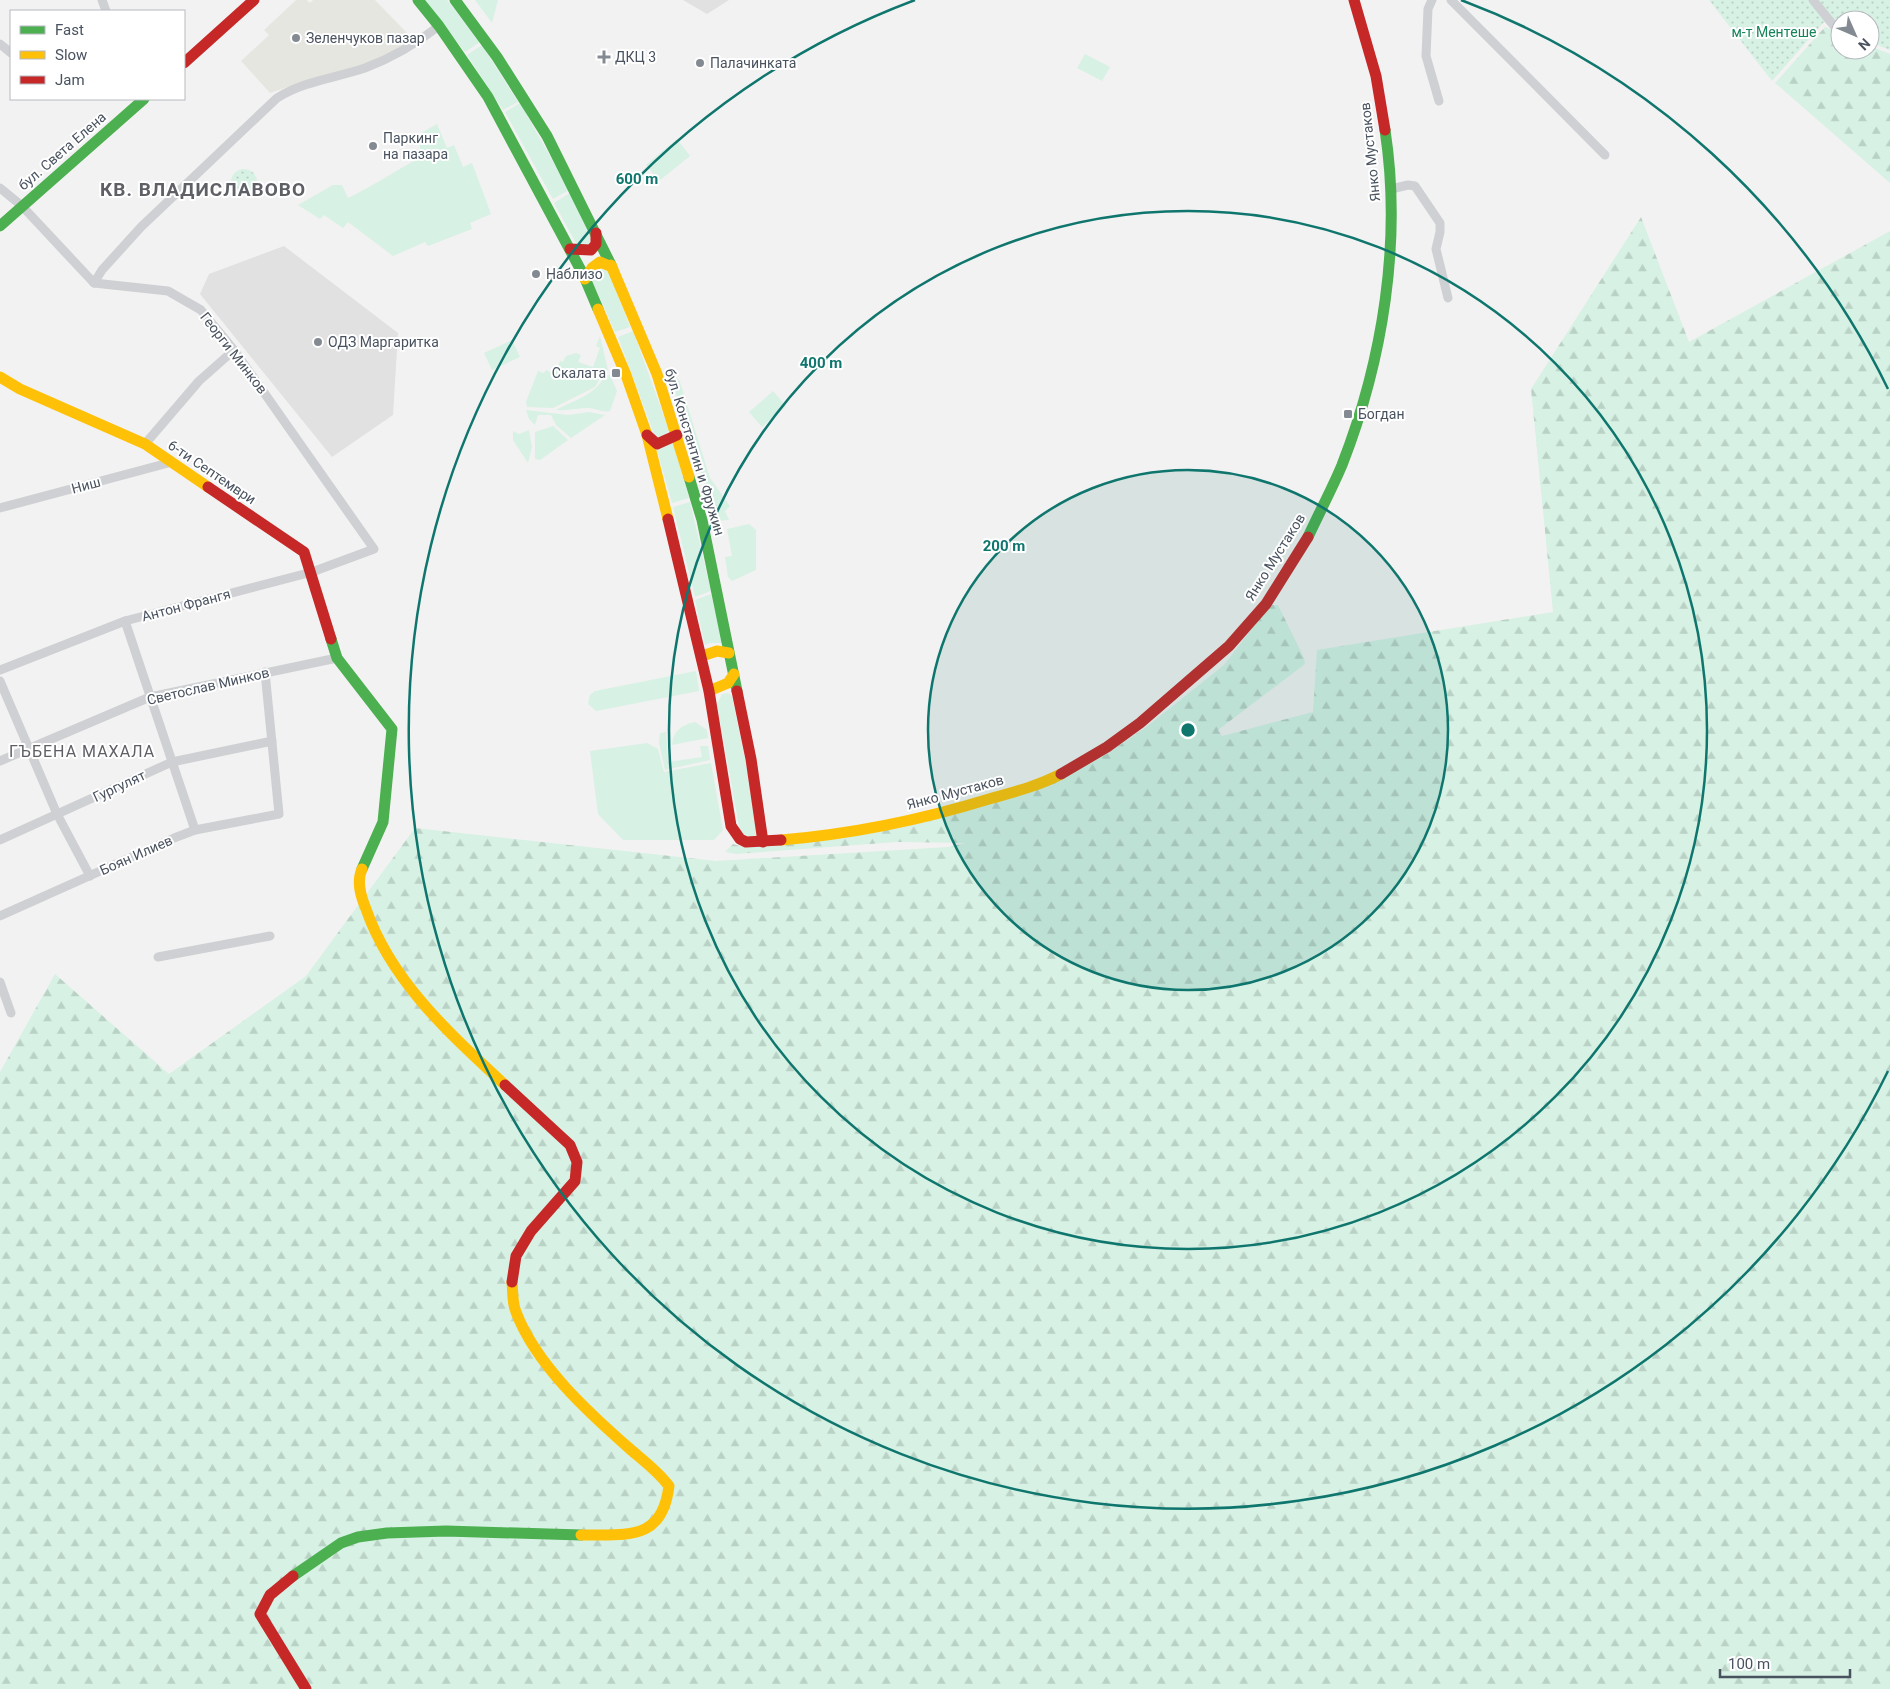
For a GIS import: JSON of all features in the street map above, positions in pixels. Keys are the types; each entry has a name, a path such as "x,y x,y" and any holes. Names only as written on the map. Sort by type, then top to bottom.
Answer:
{"street":[{"path":"185,62 254,0"},
{"path":"418,0 439,26 488,97 585,279 626,375 647,435 702,656 731,826 740,839 746,842 763,842"},
{"name":"бул. Константин и Фружин","path":"455,0 473,23 547,136 612,267 658,374 702,520 751,760 763,842"},
{"name":"Янко Мустаков","path":"763,842 824,836 921,818 962,808 1050,780 1102,752 1140,726 1220,656 1265,605 1296,554 1340,470 1361,411 1379,345 1390,265 1391,189 1377,78 1367,36 1354,0"},
{"path":"1432,0 1428,9 1426,56 1439,101"},
{"path":"1451,0 1605,155"},
{"path":"1813,0 1830,21"},
{"path":"0,188 22,206 94,283 102,270 140,227 277,98 294,88 369,66 417,43 439,26"},
{"path":"0,44 10,52"},
{"name":"бул. Света Елена","path":"0,226 143,100"},
{"path":"1391,189 1408,185 1415,186 1440,223 1436,249 1448,298"},
{"path":"570,249 591,250 596,244 596,233"},
{"path":"585,279 592,268 600,262 612,267"},
{"name":"Георги Минков","path":"94,283 168,291 201,310 234,350 374,549"},
{"path":"145,444 199,381 234,350"},
{"name":"6-ти Септември","path":"0,377 20,389 145,444 304,552 312,572 337,658"},
{"path":"647,435 657,444 677,436"},
{"name":"Ниш","path":"0,508 172,462"},
{"name":"Антон Франгя","path":"0,670 125,621 312,572 374,549"},
{"path":"125,621 195,830"},
{"path":"702,656 717,651 729,653"},
{"path":"306,1689 260,1614 263,1603 272,1593 310,1562 342,1542 360,1537 414,1531 573,1537 630,1533 653,1525 656,1522 666,1509 669,1486 658,1472 630,1449 561,1383 533,1344 515,1311 512,1282 516,1256 531,1230 575,1181 577,1162 570,1145 457,1040 419,999 388,957 371,924 360,893 360,873 383,822 392,729 337,658"},
{"name":"Светослав Минков","path":"0,761 30,746 150,697 337,658"},
{"path":"264,672 272,741"},
{"path":"709,691 724,686 731,681 734,674"},
{"path":"706,677 711,682 724,686"},
{"path":"0,680 30,746 57,814 90,876"},
{"name":"Гургулят","path":"0,840 172,762 272,741"},
{"name":"Боян Илиев","path":"0,916 195,830 279,814 272,741"},
{"path":"158,957 270,936"},
{"path":"0,982 11,1013"}],"shaded area":[{"path":"296,0 307,0 310,3 313,0 375,0 412,38 396,51 370,64 314,78 270,93 241,61 269,35 264,30"},
{"path":"683,0 729,0 707,14"},
{"name":"ОДЗ Маргаритка","path":"284,246 398,333 393,415 332,457 200,294 209,274"}],"green space":[{"path":"425,0 447,0 480,42 465,52"},
{"path":"475,0 498,0 492,23"},
{"name":"м-т Ментeше","path":"1709,0 1890,0 1890,50 1880,46 1880,10 1830,10 1830,25 1824,22 1772,81"},
{"path":"1825,27 1830,29 1830,60 1880,60 1880,50 1890,54 1890,183 1775,83"},
{"path":"482,45 518,102 503,110 467,55"},
{"path":"1085,54 1110,67 1102,81 1077,68"},
{"path":"520,103 569,190 553,199 505,112"},
{"path":"437,124 447,148 454,145 463,167 472,163 491,214 470,223 472,229 428,246 425,242 393,256 348,222 343,228 324,215 320,219 298,205 333,185 342,185 348,198 366,189 419,158 421,133"},
{"path":"677,139 690,156 659,181 646,165"},
{"path":"244,169 253,173 257,182 253,191 244,195 235,191 231,182 235,173"},
{"path":"570,193 592,234 590,244 580,246 576,243 554,203"},
{"path":"1641,217 1689,342 1890,231 1890,1689 0,1689 0,1072 55,974 169,1074 306,976 415,828 716,861 948,847 966,843 897,842 736,854 725,852 733,844 743,847 969,809 1105,755 1145,728 1224,665 1270,605 1278,605 1304,658 1305,664 1218,730 1222,736 1313,712 1317,650 1553,612 1531,389"},
{"path":"597,269 609,272 630,327 615,332 592,280"},
{"path":"633,331 669,430 661,439 654,434 618,337"},
{"path":"600,336 608,370 603,372 595,387 553,408 527,407 526,402 538,371 544,373 546,370 550,372 553,365 558,366 560,361 563,362 566,356 576,353 581,355 578,362 593,367 600,348 596,346"},
{"path":"512,340 520,357 492,370 484,353"},
{"path":"610,375 617,391 610,411 590,408 556,410 584,396 596,388 604,376"},
{"path":"675,375 680,382 710,478 730,506 725,511 729,520 719,521 701,474 670,376"},
{"path":"773,391 786,406 762,427 749,412"},
{"path":"526,410 568,415 589,412 605,415 571,438 556,425 551,415 538,415 535,425 529,419"},
{"path":"553,426 568,440 540,460 535,459 535,432"},
{"path":"529,430 532,447 528,463 513,440 513,431 519,434"},
{"path":"673,441 689,498 672,503 656,447"},
{"path":"690,502 711,591 695,597 673,507"},
{"path":"749,524 756,530 756,570 732,581 728,577 725,557 732,556 727,529"},
{"path":"711,594 723,643 705,645 695,600"},
{"path":"696,671 699,691 596,711 588,704 590,695 595,691"},
{"path":"728,693 732,696 759,826 756,836 751,838 740,832 717,704 722,694"},
{"path":"695,722 707,730 708,738 672,745 674,736 679,729"},
{"path":"666,732 668,762 702,757 700,746 708,746 710,760 665,770 659,743 660,733"},
{"path":"647,743 658,749 664,772 711,763 723,830 714,840 623,840 598,814 590,751"}],"traffic: fast":[{"path":"418,0 439,26 488,97 584,276 598,309"},
{"path":"455,0 497,57 547,136 611,265"},
{"path":"0,226 143,100"},
{"path":"1308,537 1342,465 1356,425 1378,342 1390,257 1390,172 1385,130"},
{"path":"689,477 702,520 737,691"},
{"path":"331,639 337,658 392,729 383,822 362,869"},
{"path":"293,1576 341,1543 358,1537 387,1533 446,1531 581,1535"}],"traffic: slow":[{"path":"585,279 592,268 600,262 612,267"},
{"path":"611,265 657,374 689,477"},
{"path":"598,309 626,375 647,435 668,519"},
{"path":"0,377 20,389 145,444 208,487"},
{"path":"702,656 717,651 729,653"},
{"path":"709,691 728,683 734,674"},
{"path":"781,840 834,834 912,820 1017,791 1061,774"},
{"path":"362,869 359,879 362,900 377,935 406,983 443,1026 505,1085"},
{"path":"512,1282 513,1301 516,1312 536,1351 581,1404 656,1471 669,1486 665,1504 659,1517 650,1526 627,1534 581,1535"}],"traffic: jam":[{"path":"185,62 254,0"},
{"path":"1354,0 1376,76 1385,130"},
{"path":"570,249 591,250 596,244 596,233"},
{"path":"647,435 657,444 677,435"},
{"path":"208,487 304,552 331,639"},
{"path":"668,519 709,691 731,826 740,839 746,842 781,840"},
{"path":"1061,774 1107,747 1140,723 1229,646 1266,604 1308,537"},
{"path":"737,691 751,759 763,842"},
{"path":"505,1085 570,1145 577,1162 575,1181 531,1231 516,1256 512,1282"},
{"path":"293,1576 270,1595 260,1614 306,1689"}],"place":[{"name":"Зеленчуков пазар","path":"296,38"},
{"name":"ДКЦ 3","path":"604,57"},
{"name":"Палачинката","path":"700,63"},
{"name":"Паркинг на пазара","path":"373,146"},
{"name":"Наблизо","path":"536,274"},
{"name":"ОДЗ Маргаритка","path":"318,342"},
{"name":"Скалата","path":"616,373"},
{"name":"Богдан","path":"1348,414"}],"district":[{"name":"КВ. ВЛАДИСЛАВОВО","path":"203,189"},
{"name":"ГЪБЕНА МАХАЛА","path":"82,751"}]}
